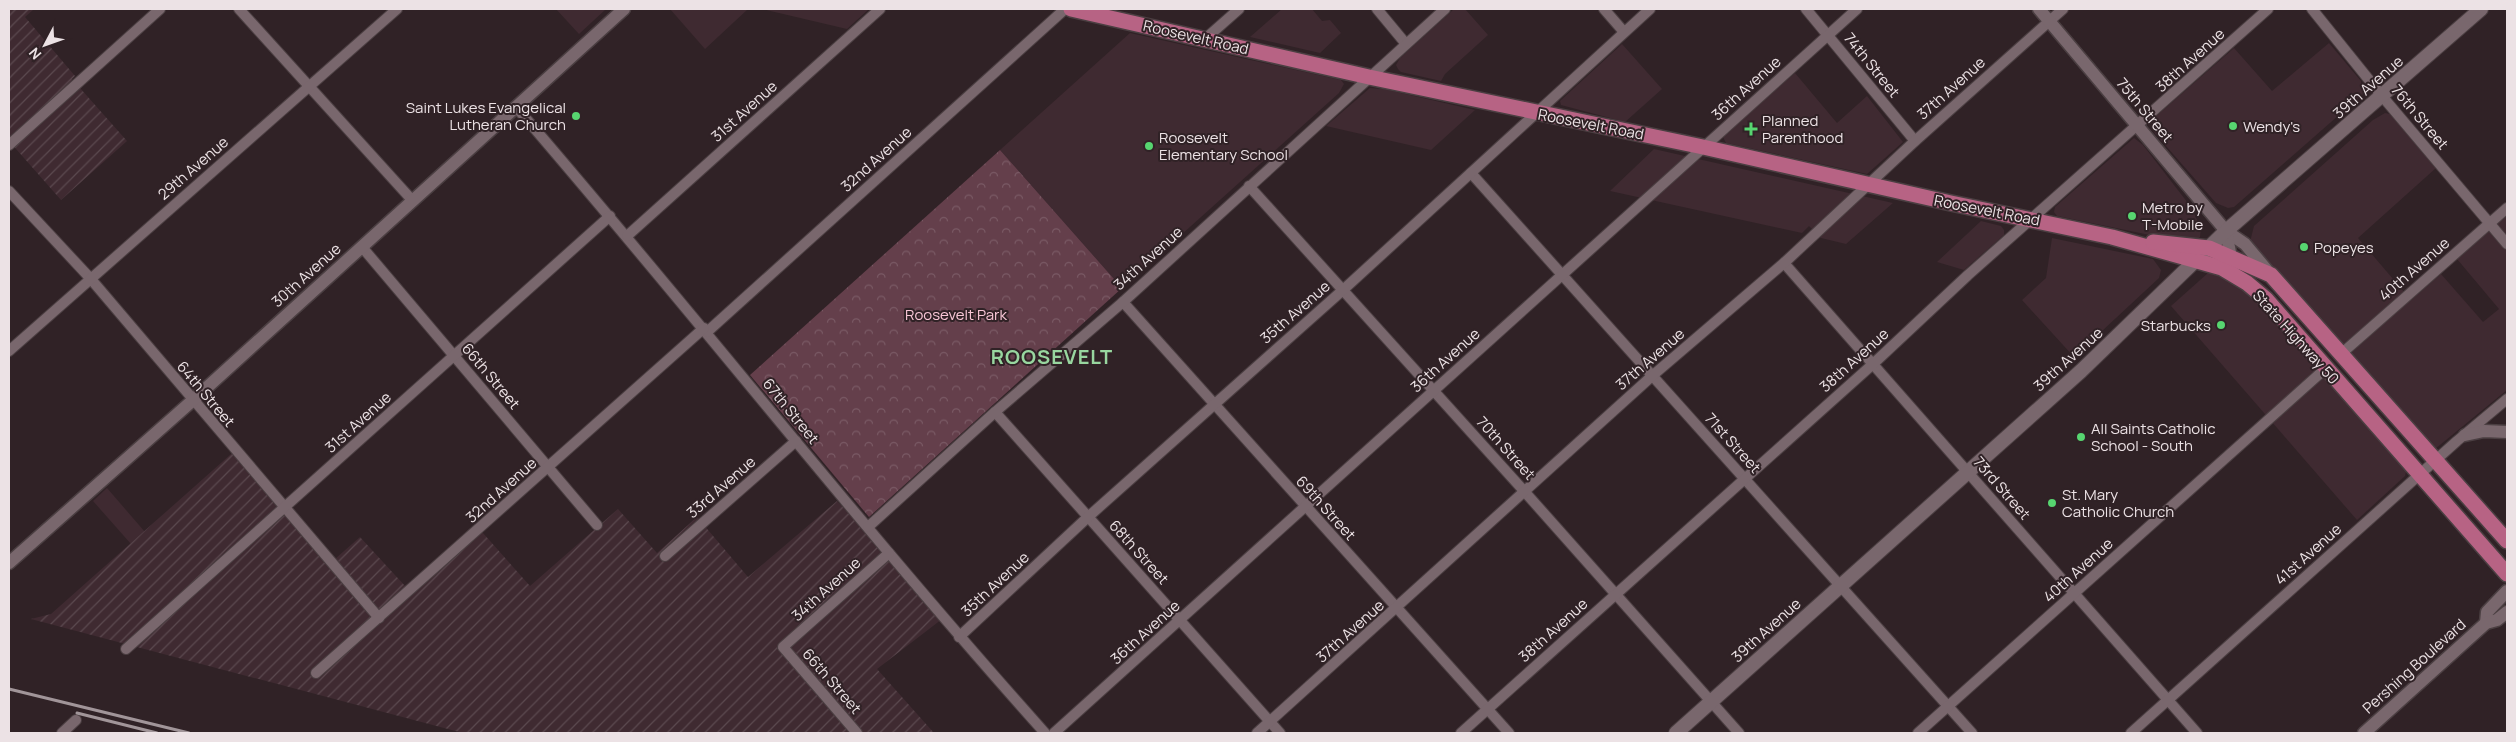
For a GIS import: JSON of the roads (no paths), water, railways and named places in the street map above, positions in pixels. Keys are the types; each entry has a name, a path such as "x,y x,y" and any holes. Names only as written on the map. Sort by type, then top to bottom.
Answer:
{"main road":[{"name":"Roosevelt Road","path":"1071,9 1369,77 1868,183 1951,204 2112,236"},
{"name":"39th Avenue","path":"1676,733 2081,371 2226,231 2481,9"},
{"name":"State Highway 50","path":"2112,236 2209,248 2271,275 2507,541"},
{"name":"State Highway 50","path":"2112,236 2222,268 2247,283 2266,299 2325,369 2507,574"}],"street":[{"path":"9,145 160,9"},
{"path":"238,9 412,200"},
{"name":"29th Avenue","path":"9,351 397,9"},
{"name":"30th Avenue","path":"9,563 624,9"},
{"name":"31st Avenue","path":"627,236 880,9"},
{"name":"32nd Avenue","path":"316,672 705,330 1065,9"},
{"path":"1205,39 1239,9"},
{"path":"1377,9 1406,44"},
{"name":"34th Avenue","path":"868,527 994,412 1123,302 1445,9"},
{"path":"1604,9 1624,32"},
{"name":"35th Avenue","path":"959,638 1088,517 1344,289 1534,113 1650,9"},
{"name":"74th Street","path":"1806,9 1915,141"},
{"name":"36th Avenue","path":"1054,733 1857,9"},
{"name":"75th Street","path":"2040,9 2226,231 2245,244 2271,275"},
{"name":"37th Avenue","path":"1257,733 1652,376 1784,263 1868,183 2064,9"},
{"name":"38th Avenue","path":"1461,733 1873,364 1968,275 2268,9"},
{"name":"76th Street","path":"2312,9 2382,96 2507,244"},
{"name":"67th Street","path":"516,107 627,236 959,638 1045,733"},
{"name":"71st Street","path":"1471,173 1972,733"},
{"name":"70th Street","path":"1249,186 1344,289 1739,733"},
{"name":"64th Street","path":"9,191 90,278 284,509 379,618"},
{"name":"40th Avenue","path":"2341,354 2507,208"},
{"name":"31st Avenue","path":"126,649 610,216"},
{"name":"75th Street","path":"2226,231 2231,258 2247,283"},
{"name":"66th Street","path":"362,247 597,525"},
{"name":"73rd Street","path":"1784,263 2197,733"},
{"name":"69th Street","path":"1123,302 1305,508 1509,733"},
{"name":"40th Avenue","path":"1918,733 2325,369"},
{"name":"41st Avenue","path":"2131,733 2420,474 2507,399"},
{"name":"68th Street","path":"994,412 1280,733"},
{"path":"2465,435 2484,431 2507,432"},
{"name":"33rd Avenue","path":"665,556 796,441"},
{"name":"34th Avenue","path":"784,648 889,553"},
{"name":"Pershing Boulevard","path":"2486,623 2487,612 2507,591"},
{"name":"Pershing Boulevard","path":"2364,733 2486,623 2498,620 2507,612"},
{"name":"66th Street","path":"784,648 857,733"},
{"path":"62,733 76,720"}],"railway":[{"path":"9,689 189,733"},
{"path":"77,713 157,733"}],"place":[{"name":"Saint Lukes Evangelical Lutheran Church","path":"576,116"},
{"name":"Wendy's","path":"2233,126"},
{"name":"Planned Parenthood","path":"1751,129"},
{"name":"Roosevelt Elementary School","path":"1149,146"},
{"name":"Metro by T-Mobile","path":"2132,216"},
{"name":"Popeyes","path":"2304,247"},
{"name":"Starbucks","path":"2221,325"},
{"name":"All Saints Catholic School - South","path":"2081,437"},
{"name":"St. Mary Catholic Church","path":"2052,503"}],"district":[{"name":"ROOSEVELT","path":"1052,356"}],"park label":[{"name":"Roosevelt Park","path":"956,314"}]}
